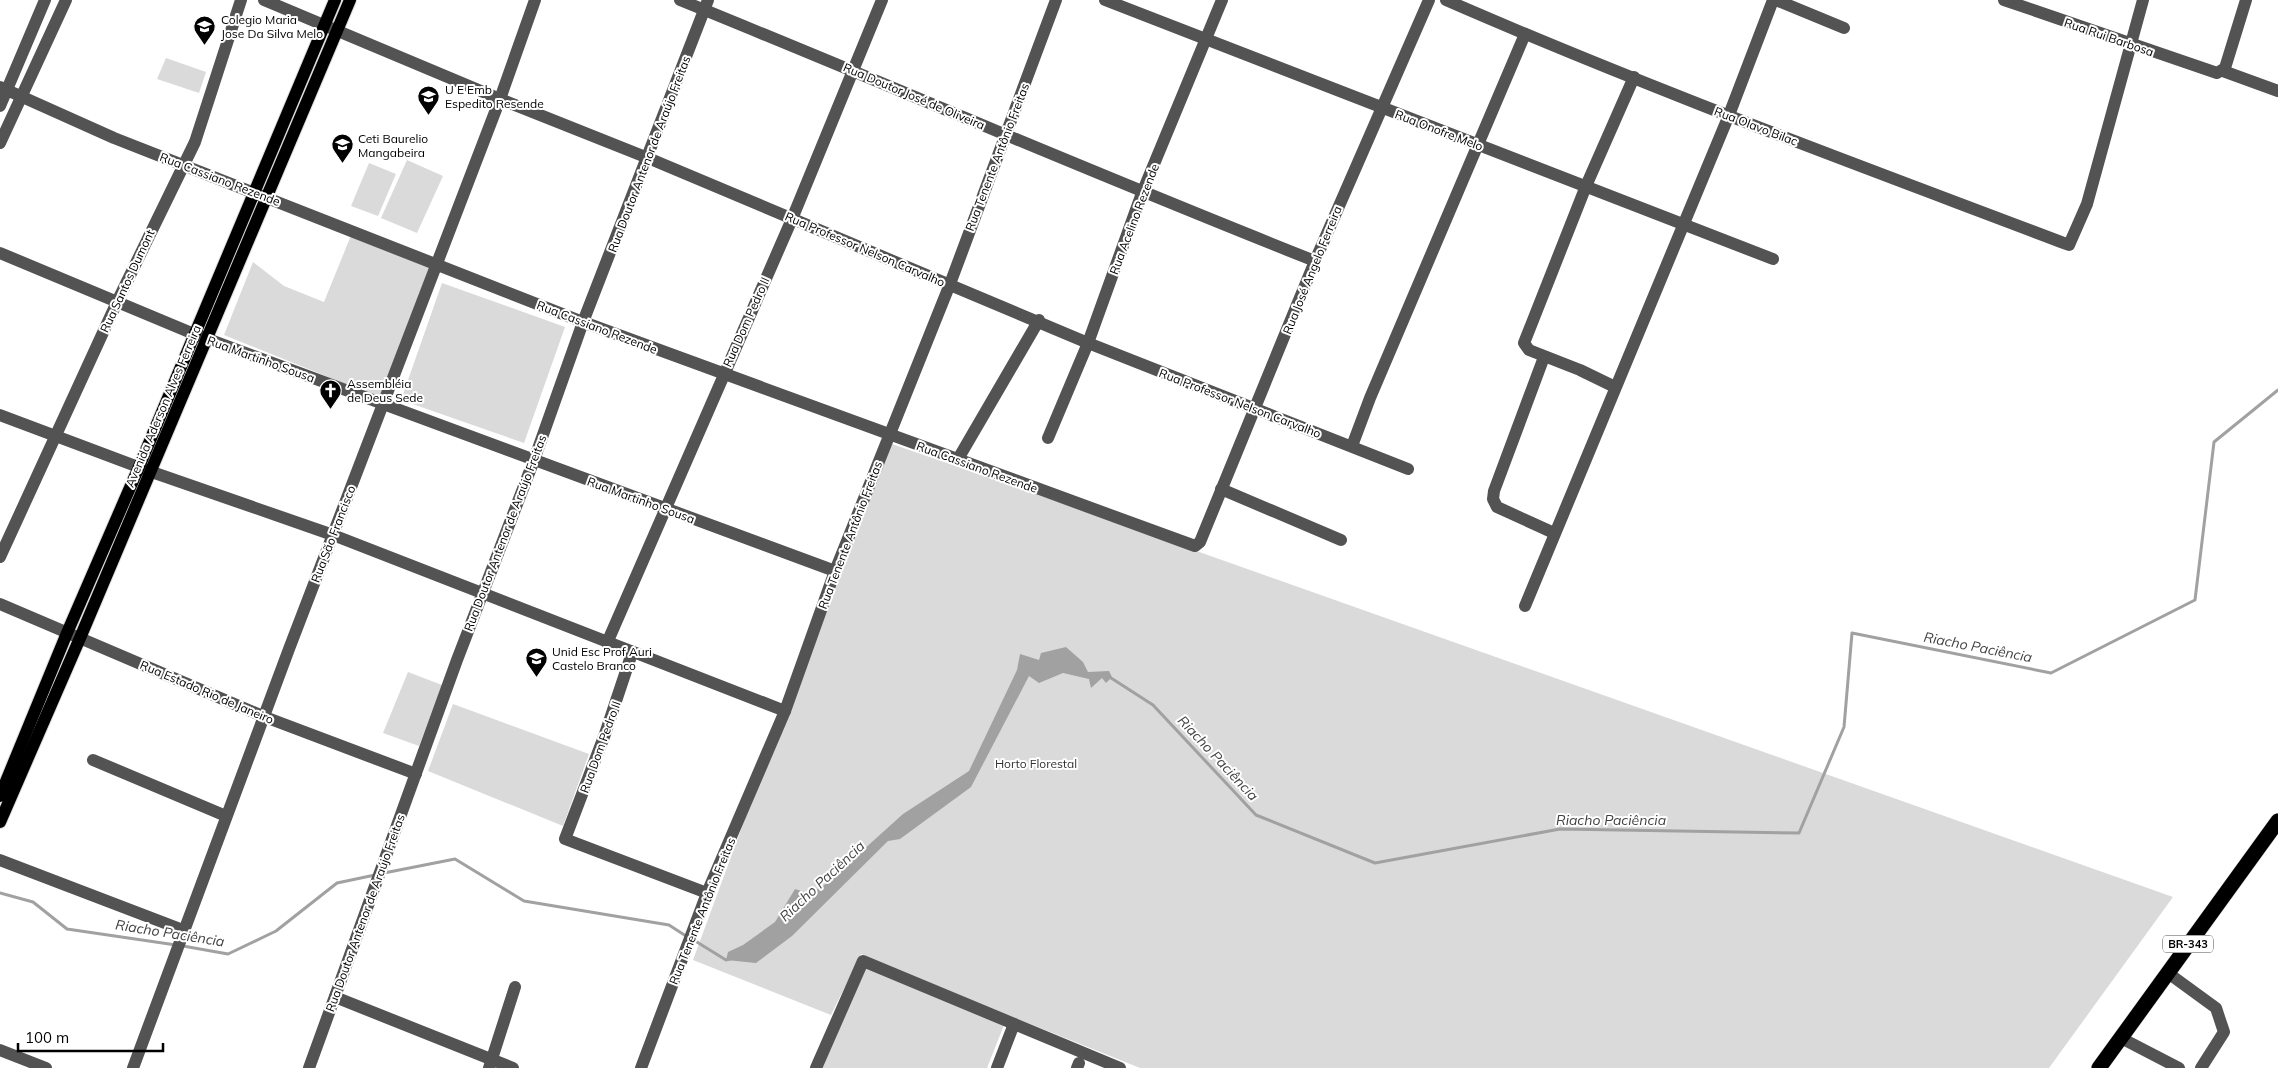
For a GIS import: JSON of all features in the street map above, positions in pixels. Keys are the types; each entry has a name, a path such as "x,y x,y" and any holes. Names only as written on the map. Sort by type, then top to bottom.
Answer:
{"highway":[{"name":"BR-343","path":"2099,1068 2278,821"}],"main road":[{"name":"Avenida Aderson Alves Ferreira","path":"260,194 334,0"},
{"name":"Avenida Aderson Alves Ferreira","path":"0,822 80,638 194,334 234,255 260,194 350,0"},
{"name":"Avenida Aderson Alves Ferreira","path":"0,796 67,633 206,338 234,255"}],"street":[{"path":"0,106 4,89 45,0"},
{"path":"0,143 66,0"},
{"name":"Rua Santos Dumont","path":"0,557 117,302 202,127 241,0"},
{"name":"Rua Professor Nelson Carvalho","path":"264,0 1039,320 1088,342 1255,410 1408,469"},
{"name":"Rua São Francisco","path":"133,1068 226,816 500,99 535,0"},
{"name":"Rua Doutor José de Oliveira","path":"680,0 706,5 854,71 1142,193 1314,261"},
{"name":"Rua Dom Pedro II","path":"607,643 664,508 792,219 882,0"},
{"name":"Rua Tenente Antônio Freitas","path":"641,1068 708,893 786,711 835,571 888,434 950,284 1056,0"},
{"name":"Rua Onofre Melo","path":"1105,0 1682,225 1774,259"},
{"name":"Rua Acelino Rezende","path":"1048,438 1088,342 1142,193 1222,0"},
{"name":"Rua José Angelo Ferreira","path":"1200,542 1314,261 1380,107 1429,0"},
{"name":"Rua Olavo Bilac","path":"1446,0 1525,34 1729,115 2069,245 2087,204 2131,45"},
{"path":"1525,606 1775,0 1844,28"},
{"name":"Rua Rui Barbosa","path":"2004,0 2032,5 2131,45 2278,91"},
{"path":"2131,45 2143,0"},
{"path":"2218,71 2225,68 2246,0"},
{"name":"Rua Doutor Antenor de Araújo Freitas","path":"308,1068 482,594 534,460 583,322 706,5"},
{"path":"1352,446 1370,398 1479,146 1525,34"},
{"path":"1615,387 1580,370 1544,357 1526,348 1525,338 1586,186 1634,77"},
{"name":"Rua Cassiano Rezende","path":"4,89 114,138 583,322 1192,546 1197,546 1200,542"},
{"name":"Rua Martinho Sousa","path":"0,253 194,334 835,571"},
{"path":"958,459 1039,320"},
{"path":"1544,357 1493,496 1497,507 1554,533"},
{"path":"0,415 144,469 333,535 632,653 786,711"},
{"path":"1221,489 1341,540"},
{"name":"Rua Estado Rio de Janeiro","path":"0,604 265,716 416,774"},
{"name":"Rua Dom Pedro II","path":"632,653 605,734 565,840 708,893"},
{"path":"93,760 226,816"},
{"path":"0,860 183,930"},
{"path":"816,1068 863,961 1120,1068"},
{"path":"2168,973 2216,1008 2224,1032 2201,1068"},
{"path":"490,1064 514,987"},
{"path":"335,997 490,1064 513,1068"},
{"path":"996,1068 1014,1024"},
{"path":"2121,1038 2180,1068"},
{"path":"0,1050 46,1068"}],"green space":[{"path":"166,58 206,72 199,93 157,79"},
{"path":"407,160 443,176 417,233 381,218"},
{"path":"369,163 396,174 378,216 351,206"},
{"path":"352,233 437,268 385,400 224,335 253,262 284,286 324,302"},
{"path":"442,283 565,327 524,443 401,400"},
{"name":"Horto Florestal","path":"889,443 2173,897 2049,1068 1140,1068 1008,1015 987,1068 818,1068 868,957 861,954 831,1015 693,960 784,713"},
{"path":"408,672 442,685 419,746 383,733"},
{"path":"453,704 589,754 563,826 428,771"}],"shaded area":[{"path":"1066,647 1083,662 1088,672 1109,671 1112,677 1106,683 1102,678 1091,688 1089,679 1063,673 1039,683 1029,676 971,787 900,839 888,841 792,936 756,963 726,960 728,952 743,945 775,922 795,889 808,893 822,887 903,814 969,771 1017,670 1020,654 1039,660 1041,653"}],"waterway":[{"name":"Riacho Paciência","path":"1108,676 1153,705 1256,815 1375,863 1560,829 1799,833 1844,727 1852,633 2051,673 2195,600 2214,442 2278,390"},
{"name":"Riacho Paciência","path":"384,873 455,859 524,901 669,925 686,936"},
{"name":"Riacho Paciência","path":"183,946 228,954 276,931 337,883 375,875"},
{"name":"Riacho Paciência","path":"0,893 33,902 67,929 176,945"},
{"name":"Riacho Paciência","path":"692,939 726,960 730,959"}],"place":[{"name":"Colegio Maria Jose Da Silva Melo","path":"205,45"},
{"name":"U E Emb Espedito Resende","path":"429,115"},
{"name":"Ceti Baurelio Mangabeira","path":"342,164"},
{"name":"Assembléia de Deus Sede","path":"331,409"},
{"name":"Unid Esc Prof Auri Castelo Branco","path":"536,677"}]}
